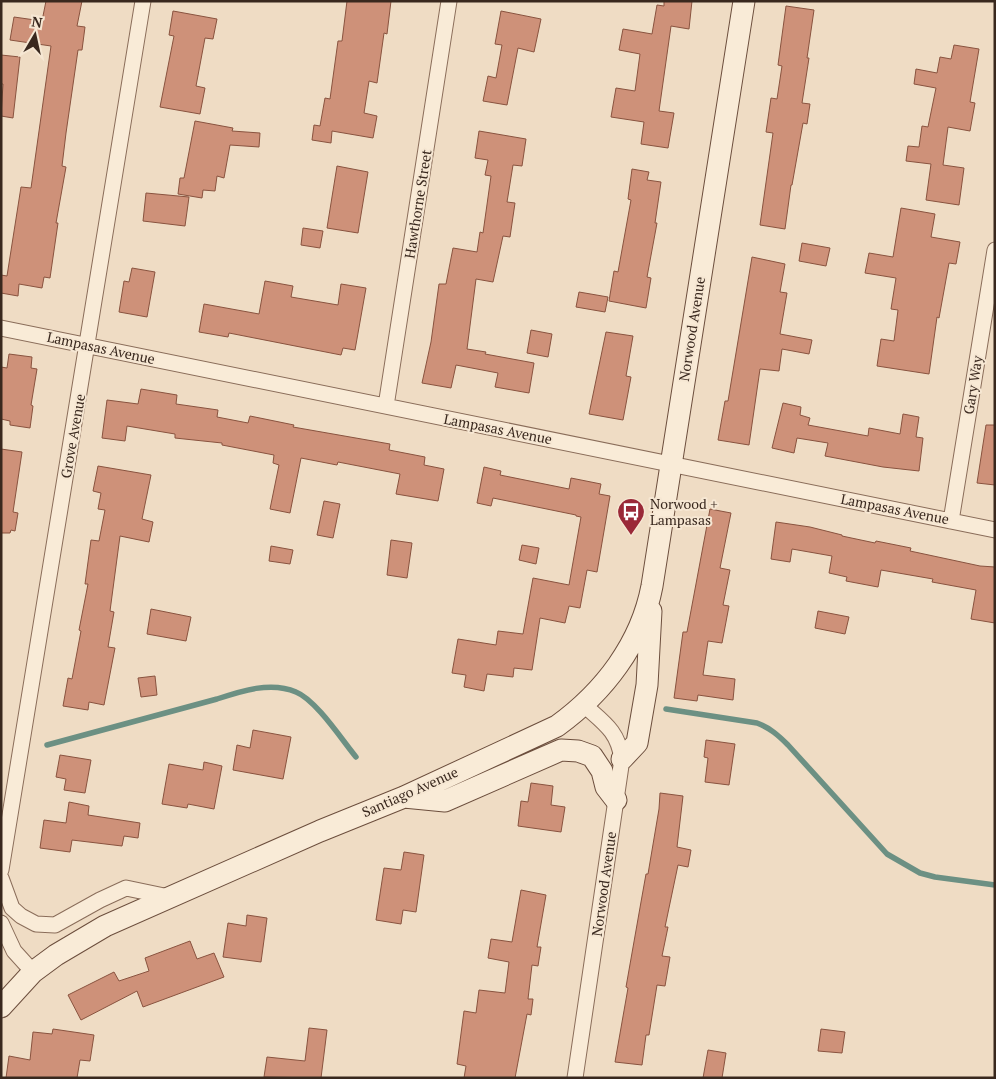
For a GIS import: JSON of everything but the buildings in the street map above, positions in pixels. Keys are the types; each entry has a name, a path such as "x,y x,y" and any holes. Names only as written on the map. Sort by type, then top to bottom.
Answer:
{"main road":[{"name":"Norwood Avenue","path":"627,653 649,605 744,1"},
{"path":"622,759 637,743 647,685 652,586"},
{"name":"Santiago Avenue","path":"33,972 56,955 105,926 320,831 404,797 557,726 594,695 627,653"},
{"path":"404,797 445,801 561,750 578,751 592,756 602,771 606,787 616,800"},
{"path":"1,1008 33,972"}],"street":[{"name":"Grove Avenue","path":"1,870 143,1"},
{"name":"Hawthorne Street","path":"386,406 449,1"},
{"name":"Gary Way","path":"951,521 995,250"},
{"name":"Lampasas Avenue","path":"1,328 995,530"},
{"name":"Norwood Avenue","path":"575,1078 622,759 620,747 612,731 584,705"},
{"path":"1,878 12,908 21,916 36,924 55,925 126,888 169,897"},
{"path":"1,923 14,951 33,972"}],"waterway":[{"path":"47,745 246,690 276,687 304,696 328,721 356,757"},
{"path":"666,709 757,723 766,727 788,745 887,854 920,873 935,877 995,885"}],"place":[{"name":"Norwood + Lampasas","path":"631,536"}]}
